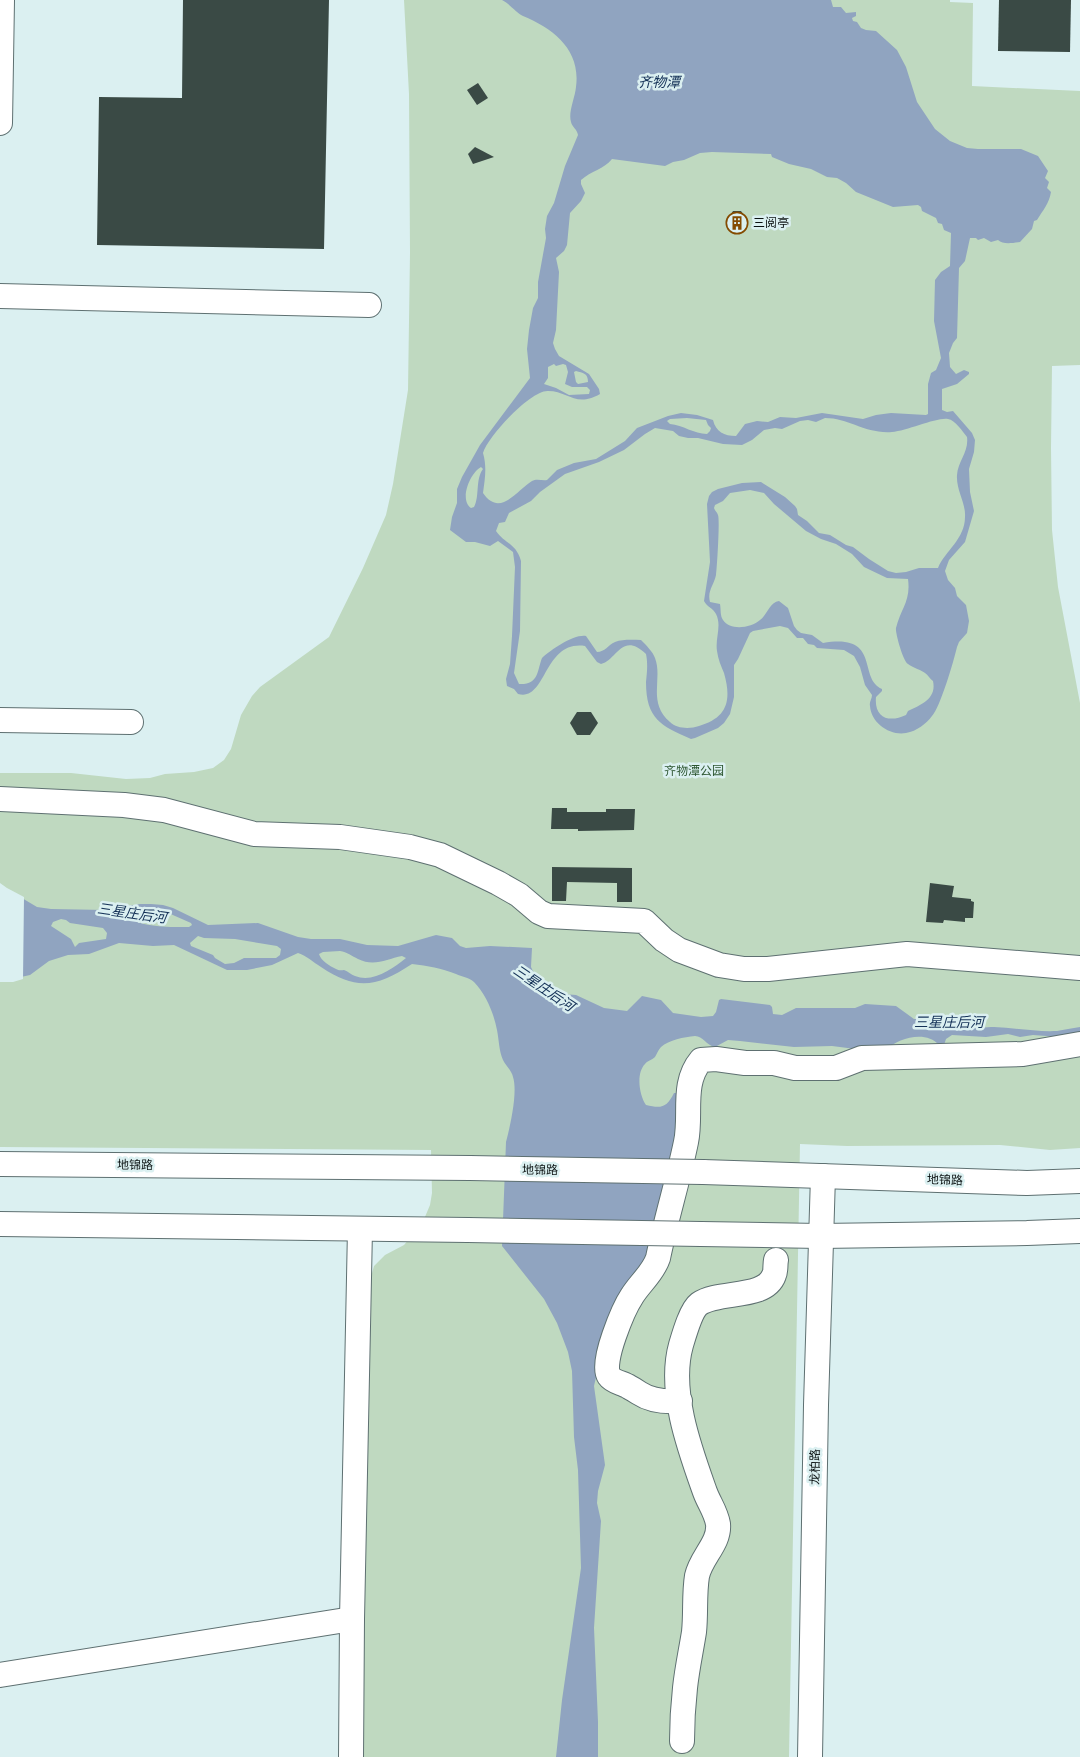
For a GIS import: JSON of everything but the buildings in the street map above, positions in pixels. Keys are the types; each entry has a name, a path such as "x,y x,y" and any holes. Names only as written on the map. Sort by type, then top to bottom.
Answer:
{"street":[{"path":"0,123 2,0"},
{"path":"0,296 369,305"},
{"path":"0,720 131,722"},
{"path":"0,799 124,805 164,810 254,834 340,837 410,847 440,855 498,883 519,895 548,916 644,921 664,940 679,950 719,965 744,969 768,969 907,954 1080,968"},
{"path":"680,1401 658,1400 640,1394 613,1379 608,1375 608,1370 610,1350 622,1315 632,1296 651,1273 658,1258 686,1142 688,1090 693,1073 701,1060 722,1059 745,1063 778,1064 788,1067 829,1068 842,1067 862,1058 1023,1054 1080,1044"},
{"name":"地锦路","path":"0,1164 470,1168 703,1172 1027,1183 1080,1181"},
{"name":"龙柏路","path":"810,1757 820,1236 823,1176"},
{"path":"0,1224 820,1236 1027,1234 1080,1231"},
{"path":"351,1757 360,1229"},
{"path":"682,1741 685,1687 694,1633 697,1576 702,1562 717,1538 718,1525 714,1510 708,1500 689,1448 680,1401 678,1357 692,1313 698,1304 762,1289 774,1275 776,1260"},
{"path":"0,1675 352,1619"}],"green space":[{"name":"齐物潭公园","path":"404,0 950,0 950,2 973,3 972,86 1080,91 1080,365 1052,366 1051,448 1052,530 1058,587 1080,703 1080,1148 1050,1150 1000,1145 847,1146 800,1144 789,1757 362,1757 367,1291 374,1266 385,1255 404,1245 422,1224 430,1205 432,1193 431,1150 0,1147 0,773 71,773 126,779 150,778 165,774 194,772 213,768 224,760 231,749 241,715 252,696 260,687 329,637 363,568 386,515 393,484 408,390 410,253 409,94"}],"water":[{"name":"齐物潭","path":"502,0 831,0 833,7 841,7 846,13 856,12 856,16 852,18 853,21 857,22 861,28 876,31 897,50 906,67 917,102 935,129 950,141 967,148 1021,149 1038,156 1048,171 1045,178 1049,182 1047,188 1051,192 1050,196 1046,207 1037,220 1034,221 1032,229 1020,242 1005,243 998,240 991,242 984,238 978,240 970,238 965,261 959,268 957,338 949,353 950,367 956,374 964,370 969,372 969,374 957,384 942,389 942,410 947,412 953,411 972,433 975,440 969,469 970,492 974,511 965,542 949,560 945,571 948,580 955,588 957,596 966,605 969,621 967,633 957,647 939,704 927,722 917,729 900,733 888,730 878,723 871,712 872,695 865,685 860,667 854,656 844,650 817,648 814,645 808,644 803,638 797,638 788,628 780,626 750,633 734,665 734,697 730,714 718,728 691,739 671,730 657,720 652,713 647,695 646,654 631,645 625,646 601,664 597,662 585,646 571,647 561,652 535,689 527,694 518,694 514,689 507,686 506,679 510,664 512,636 515,567 513,552 498,541 490,546 466,542 450,530 457,503 457,489 462,477 480,445 530,378 527,349 533,308 538,298 538,282 546,238 547,216 554,203 565,166 578,135 570,118 576,87 576,74 570,52 555,34 520,15","holes":["700,153 771,154 772,157 789,164 811,169 827,177 837,178 856,192 893,207 918,205 922,211 936,218 938,223 942,224 944,230 951,233 950,266 941,272 935,280 934,321 941,358 936,370 931,373 928,384 928,414 891,413 863,419 822,413 796,418 780,417 768,422 757,421 745,424 736,436 721,432 716,428 713,420 681,413 637,428 625,441 596,459 574,463 557,470 547,480 532,481 502,503 489,500 483,493 485,477 483,453 493,436 511,415 531,398 548,391 578,399 592,398 600,394 599,389 589,374 559,356 553,343 556,330 559,272 556,258 564,251 567,245 570,213 581,201 585,193 581,180 612,159 665,166","554,364 556,366 566,365 568,372 565,384 572,387 587,387 590,390 589,394 569,395 544,384 548,378 548,367","576,371 585,374 587,377 588,382 578,384 574,372","687,418 706,420 711,428 707,434 702,434 670,424 667,421 670,419","825,418 842,420 882,432 898,431 943,419 951,420 959,426 967,437 966,447 957,475 965,512 964,525 962,532 938,568 919,568 896,573 888,571 853,547 830,535 819,533 798,515 795,506 785,497 761,482 742,483 718,489 709,496 707,504 710,562 704,601 715,612 718,619 717,651 724,673 727,692 725,707 716,718 708,723 688,728 680,727 670,722 659,707 655,658 641,640 618,641 597,652 586,636 575,637 542,658 534,680 526,684 519,684 514,673 520,631 521,561 513,547 496,531 499,523 505,522 509,513 531,501 565,474 599,462 624,450 655,428 673,431 679,436 688,438 742,445 752,440 764,430 782,429 800,421 816,422","481,467 483,469 479,478 476,503 471,508 466,499 466,493 473,475","750,490 764,493 806,531 836,544 852,554 864,567 887,578 908,579 907,599 896,631 906,662 924,672 933,681 934,687 930,697 908,711 906,715 894,719 884,717 877,710 876,704 876,697 882,689 871,676 861,650 854,644 841,642 823,643 812,635 801,633 794,626 788,608 779,601 773,604 756,623 741,627 730,626 726,623 721,617 720,604 710,602 709,598 716,575 718,554 719,518 714,508 715,505 723,501 730,493"]},
{"name":"三星庄后河","path":"0,885 37,907 51,909 106,910 151,904 173,908 208,925 258,923 298,937 311,939 340,939 367,945 398,946 436,935 452,938 460,946 466,948 490,946 532,948 531,967 539,984 546,991 576,995 604,1008 627,1011 642,996 661,1000 673,1013 701,1017 713,1016 721,999 770,1005 773,1014 782,1015 796,1008 855,1008 865,1004 896,1006 914,1019 938,1019 950,1027 994,1027 1057,1031 1080,1027 1080,1036 1033,1035 1020,1037 1008,1034 986,1037 952,1035 946,1039 944,1045 939,1045 927,1038 912,1037 898,1042 886,1050 871,1051 832,1046 794,1047 728,1040 715,1047 700,1037 695,1036 668,1042 642,1068 640,1084 646,1105 663,1106 674,1093 681,1093 679,1136 654,1252 619,1294 608,1325 594,1386 605,1465 597,1503 601,1521 594,1628 598,1757 556,1757 562,1700 581,1568 572,1371 568,1352 557,1323 544,1299 502,1246 506,1142 515,1091 513,1077 502,1057 494,1017 482,992 474,982 467,978 440,969 412,964 388,978 367,983 356,983 334,975 298,953 272,965 247,970 227,970 174,945 153,946 119,943 89,954 68,955 49,961 30,975 12,979","holes":["144,911 166,912 192,925 189,927 148,925 132,920 127,916","61,919 70,923 103,928 107,933 106,939 79,943 75,947 71,939 51,926 53,922","198,936 204,938 235,939 277,946 281,949 280,955 276,958 244,958 234,963 225,964 213,955 191,946 190,943","340,951 370,962 380,962 402,956 406,958 382,974 362,978 344,970 337,970 329,965 320,957 319,954"]}],"pier":[{"path":"0,883 24,897 23,979 13,982 0,982"}],"place":[{"name":"三阅亭","path":"737,223"}]}
